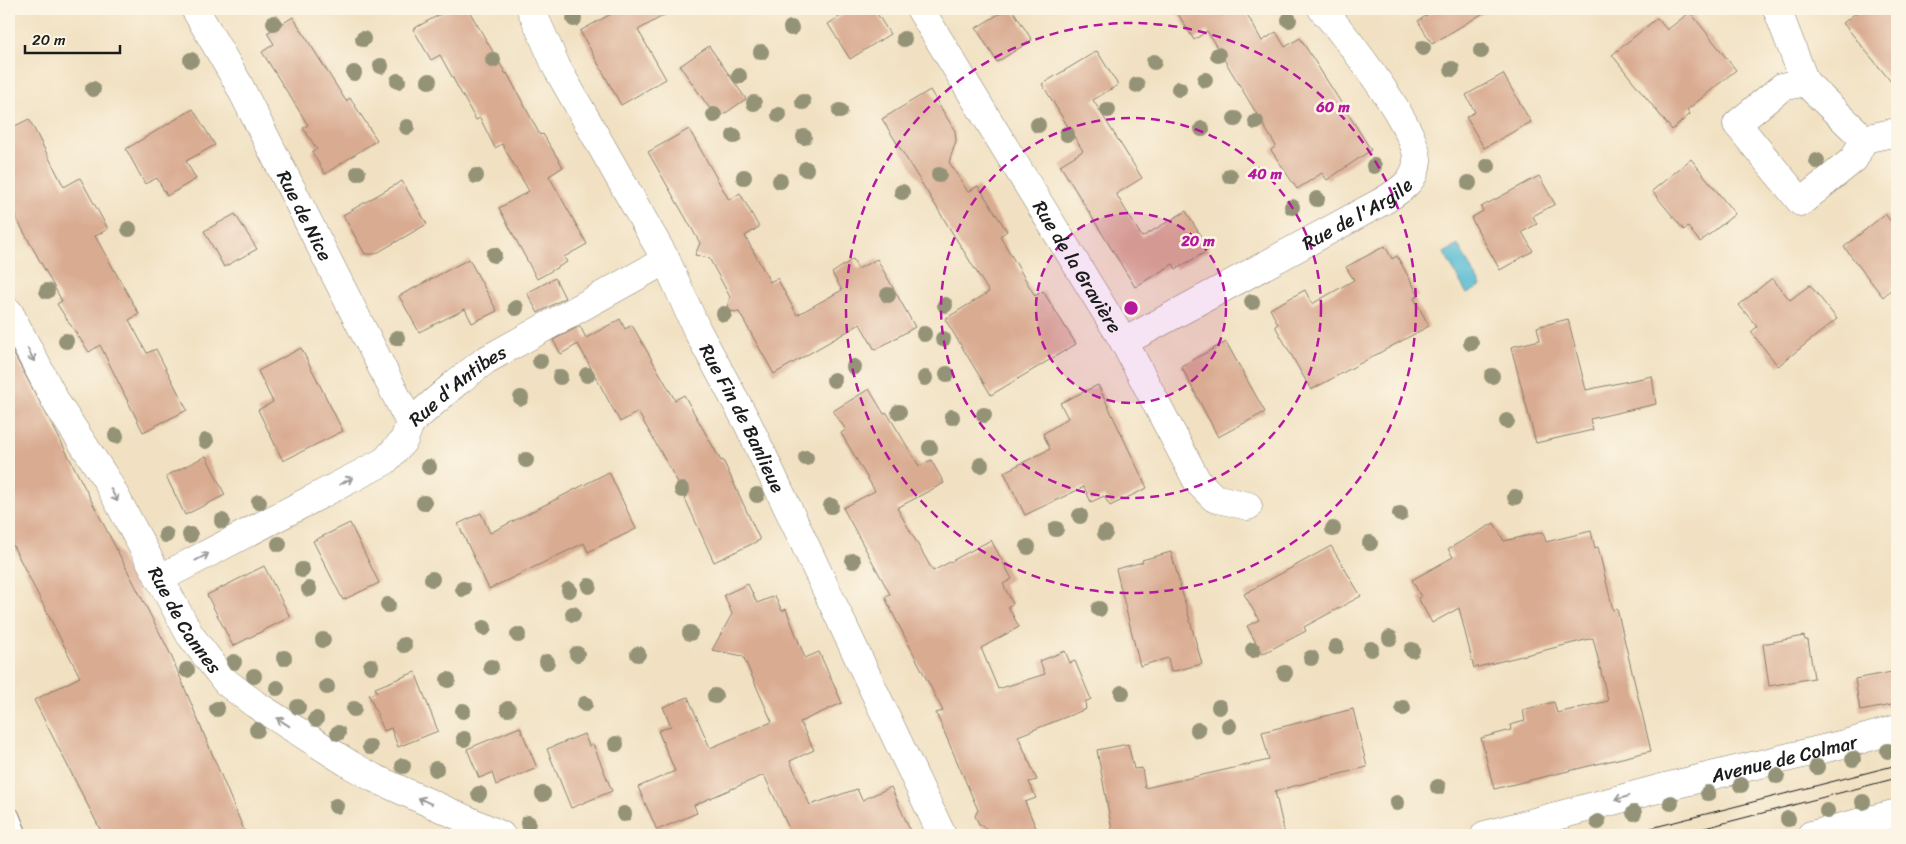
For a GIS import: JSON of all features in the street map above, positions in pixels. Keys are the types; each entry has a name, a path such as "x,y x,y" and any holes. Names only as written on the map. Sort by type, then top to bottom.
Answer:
{"street":[{"name":"Rue de Nice","path":"194,9 238,83 410,423"},
{"name":"Rue de la Gravière","path":"920,9 1124,342 1197,480 1214,498 1248,506"},
{"name":"Rue de l'Argile","path":"1124,342 1384,201 1406,184 1414,174 1417,154 1408,133 1371,73 1322,9"},
{"path":"1777,9 1804,82 1864,139"},
{"name":"Rue Fin de Banlieue","path":"537,11 557,68 666,260 697,330 748,424 942,835"},
{"path":"1804,82 1782,87 1737,124 1801,202 1854,159 1864,139"},
{"path":"1864,139 1897,132"},
{"name":"Rue d'Antibes","path":"159,579 385,461 404,440 410,423 457,382 486,360 666,260"},
{"name":"Rue de Cannes","path":"9,312 57,404 106,479 159,579 204,656 226,682 240,694 374,778 501,835"},
{"name":"Avenue de Colmar","path":"1485,835 1669,786 1852,742 1897,729"},
{"path":"1811,835 1897,813"}],"lane":[{"path":"12,816 20,835"}],"water":[{"path":"1458,245 1481,286 1467,294 1444,253"}],"building":[{"path":"450,9 468,9 507,73 540,135 543,134 563,167 549,176 587,244 564,257 567,262 537,279 499,208 529,191 502,144 495,148 480,118 476,120 440,55 431,60 413,29"},
{"path":"620,9 675,9 638,30 666,79 621,105 580,31"},
{"path":"852,9 874,9 890,34 850,59 828,24"},
{"path":"1007,9 1012,9 1032,40 997,62 976,28"},
{"path":"1175,9 1244,9 1262,41 1276,32 1285,47 1300,38 1371,150 1327,180 1322,173 1297,189 1271,150 1276,146 1207,31 1194,40"},
{"path":"1436,9 1490,9 1432,44 1418,21"},
{"path":"1861,9 1897,9 1897,89 1843,23"},
{"path":"1690,12 1736,70 1687,110 1690,114 1672,130 1612,55 1657,18 1667,30"},
{"path":"293,17 346,101 350,98 377,140 325,174 312,152 317,149 303,128 308,125 262,52 274,44 267,33"},
{"path":"709,46 746,99 717,119 680,66"},
{"path":"1097,51 1118,85 1093,100 1142,178 1116,194 1142,237 1186,211 1209,250 1176,269 1173,264 1135,287 1060,165 1083,151 1042,84"},
{"path":"1503,74 1531,122 1484,148 1466,117 1475,112 1466,95"},
{"path":"930,90 955,131 956,141 949,162 968,192 978,186 1007,231 1000,236 1035,296 1043,291 1076,344 991,395 945,319 989,292 882,119"},
{"path":"193,109 215,145 186,161 196,179 167,196 157,178 145,184 126,149"},
{"path":"29,119 64,187 80,178 108,229 95,236 139,314 129,320 147,353 156,349 187,410 143,432 100,345 89,352 57,304 62,301 9,205 9,129"},
{"path":"689,129 729,200 740,193 759,227 745,236 770,282 777,278 797,315 842,290 832,273 853,259 858,269 877,259 915,327 875,350 860,324 774,374 739,312 726,311 730,297 709,258 695,255 700,243 648,152"},
{"path":"1691,159 1735,214 1700,242 1688,227 1684,230 1652,191"},
{"path":"1539,176 1555,204 1533,216 1537,224 1522,232 1533,251 1500,270 1471,218 1483,211 1481,207"},
{"path":"402,181 427,224 375,254 365,254 343,215"},
{"path":"235,214 257,249 224,267 204,231"},
{"path":"1885,214 1897,229 1897,284 1883,297 1844,247"},
{"path":"1385,246 1392,259 1397,256 1419,296 1414,298 1429,326 1311,390 1275,326 1278,324 1270,309 1305,290 1312,304 1354,280 1346,267"},
{"path":"469,259 497,311 472,323 465,309 419,332 399,296"},
{"path":"555,278 565,298 538,313 527,293"},
{"path":"1772,278 1790,300 1810,285 1837,319 1778,366 1751,332 1757,327 1739,305"},
{"path":"620,319 625,329 632,325 675,400 684,395 721,461 723,460 760,540 714,562 677,481 638,412 620,422 578,344 561,354 553,340 580,326 586,338"},
{"path":"1568,319 1586,390 1652,376 1656,404 1590,419 1593,430 1536,443 1511,347 1540,340 1537,327"},
{"path":"1226,342 1265,412 1218,437 1181,366"},
{"path":"9,345 170,653 246,835 103,835 34,700 80,677 9,538"},
{"path":"301,348 343,431 283,461 258,410 273,402 258,371"},
{"path":"1098,385 1147,488 1110,506 1104,496 1091,502 1084,487 1025,515 1004,472 1050,449 1043,434 1068,418 1060,403"},
{"path":"869,389 884,414 887,413 919,466 931,460 944,483 897,508 933,571 991,540 1012,579 1003,584 1013,604 1008,606 1019,627 981,648 998,689 1045,674 1040,661 1065,651 1070,663 1075,661 1091,699 1085,702 1086,709 1018,736 1037,780 1029,782 1036,798 1025,802 1039,835 989,835 986,829 979,824 975,816 978,810 936,713 943,711 885,597 890,594 843,508 875,491 841,433 846,430 833,411"},
{"path":"206,456 225,495 185,515 166,476"},
{"path":"609,472 636,529 588,552 584,543 489,589 458,524 481,513 490,533"},
{"path":"350,523 379,583 343,600 313,541"},
{"path":"1494,523 1504,541 1543,532 1546,542 1591,531 1595,548 1598,547 1613,610 1617,609 1651,751 1494,789 1481,738 1511,730 1510,725 1525,721 1523,710 1554,702 1557,713 1608,701 1593,638 1474,668 1459,608 1432,623 1418,598 1421,597 1412,580 1453,557 1448,549"},
{"path":"1331,546 1361,596 1304,627 1306,631 1262,654 1247,626 1259,620 1244,594"},
{"path":"1171,552 1202,664 1171,672 1168,658 1140,666 1116,569"},
{"path":"264,566 290,617 233,646 207,595"},
{"path":"748,584 757,603 775,596 782,611 786,609 805,658 819,652 842,703 800,722 814,750 790,761 810,805 857,789 862,800 891,787 912,835 792,835 764,775 694,805 697,813 657,830 638,787 675,771 658,731 671,726 663,707 688,697 710,748 772,722 743,656 712,650 732,614 724,595"},
{"path":"1804,636 1805,640 1808,640 1814,678 1769,686 1763,644"},
{"path":"1897,671 1897,704 1860,711 1855,679"},
{"path":"415,672 438,731 398,747 391,728 384,731 369,695 377,692 375,688"},
{"path":"1353,709 1367,767 1275,791 1285,835 1113,835 1097,750 1128,744 1134,769 1142,768 1145,788 1269,760 1262,732"},
{"path":"520,727 537,768 496,785 492,773 479,778 467,749"},
{"path":"584,734 589,746 593,744 612,791 571,808 547,749"}],"tram line":[{"path":"1624,835 1897,765"},
{"path":"1678,835 1897,778"}]}
